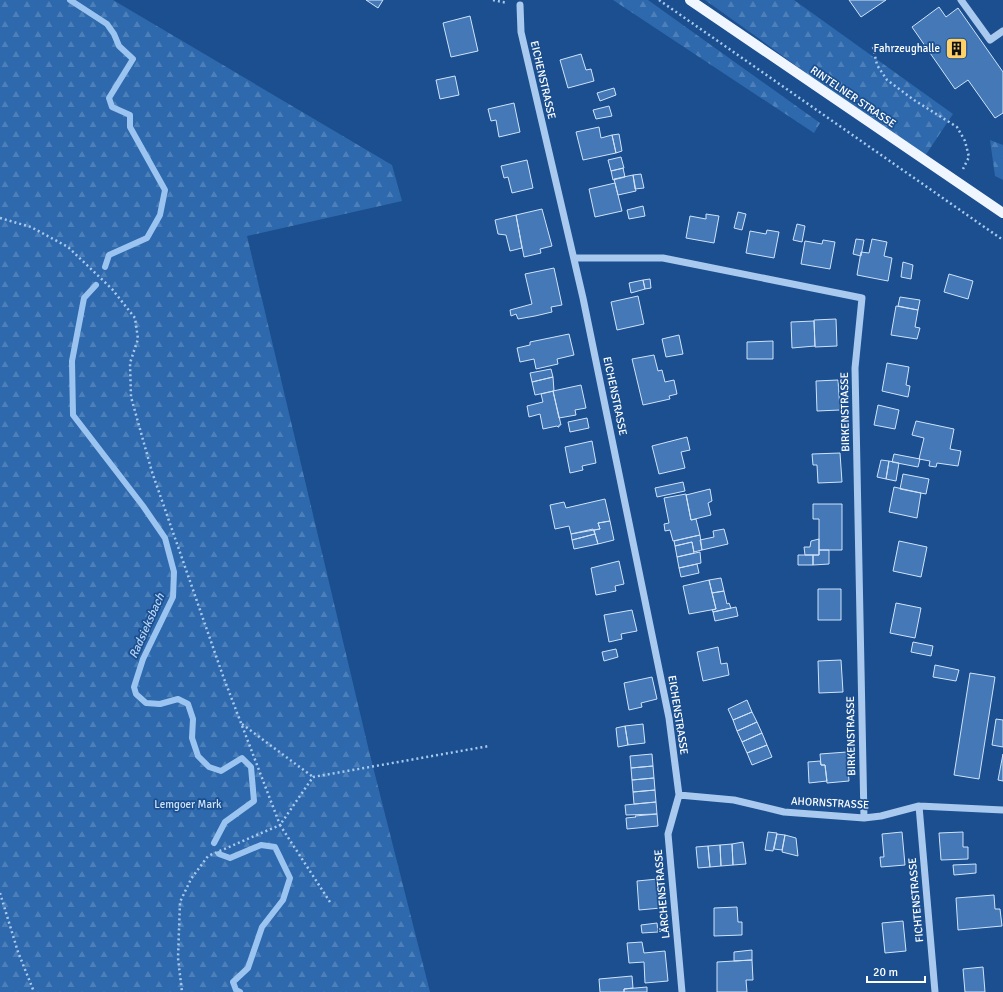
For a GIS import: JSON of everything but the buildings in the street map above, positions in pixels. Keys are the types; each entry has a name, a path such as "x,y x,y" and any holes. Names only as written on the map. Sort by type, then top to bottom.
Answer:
{"main road":[{"name":"RINTELNER STRASSE","path":"690,0 1003,213"}],"street":[{"path":"961,0 990,40 1003,31"},
{"name":"EICHENSTRASSE","path":"520,5 520,32 574,258 666,702 679,795"},
{"name":"BIRKENSTRASSE","path":"574,258 663,258 862,298 856,368 864,818"},
{"name":"AHORNSTRASSE","path":"679,795 734,800 784,812 864,818 881,816 919,806 1003,810"},
{"name":"LÄRCHENSTRASSE","path":"679,795 668,834 682,992"},
{"name":"FICHTENSTRASSE","path":"919,806 934,992"}],"path":[{"path":"659,0 1003,240"},
{"path":"873,47 877,65 887,80 914,100 957,127 965,141 969,157 957,182"},
{"path":"0,218 31,227 68,247 112,289 135,318 138,339 130,363 131,397 152,472 221,669 280,825 330,902"},
{"path":"242,724 313,777"},
{"path":"182,992 178,958 180,902 191,879 208,856 280,825 313,777 489,746"},
{"path":"0,894 18,952 34,992"}],"green space":[{"name":"Lemgoer Mark","path":"0,0 113,0 392,165 402,201 247,236 369,751 430,992 0,992"},
{"path":"613,0 648,0 820,123 814,133"},
{"path":"705,0 794,0 953,114 923,159"},
{"path":"990,140 1003,145 1003,180 995,176"}],"waterway":[{"name":"Radsieksbach","path":"70,0 107,24 114,34 119,46 133,59 109,98 112,107 130,115 130,127 165,190 160,215 147,238 109,255 105,267"},
{"name":"Radsieksbach","path":"96,285 84,298 72,361 73,415 143,506 165,538 174,572 173,597 143,659 134,687 136,694 146,703 160,704 178,699 188,704 193,719 192,738 198,756 209,767 221,771 242,758 251,767 254,801 225,822 214,843"},
{"name":"Radsieksbach","path":"219,854 230,858 261,845 275,847 290,878 283,900 262,927 248,968 233,982 236,990 240,992"}],"place":[{"name":"Fahrzeughalle","path":"956,48"}]}
